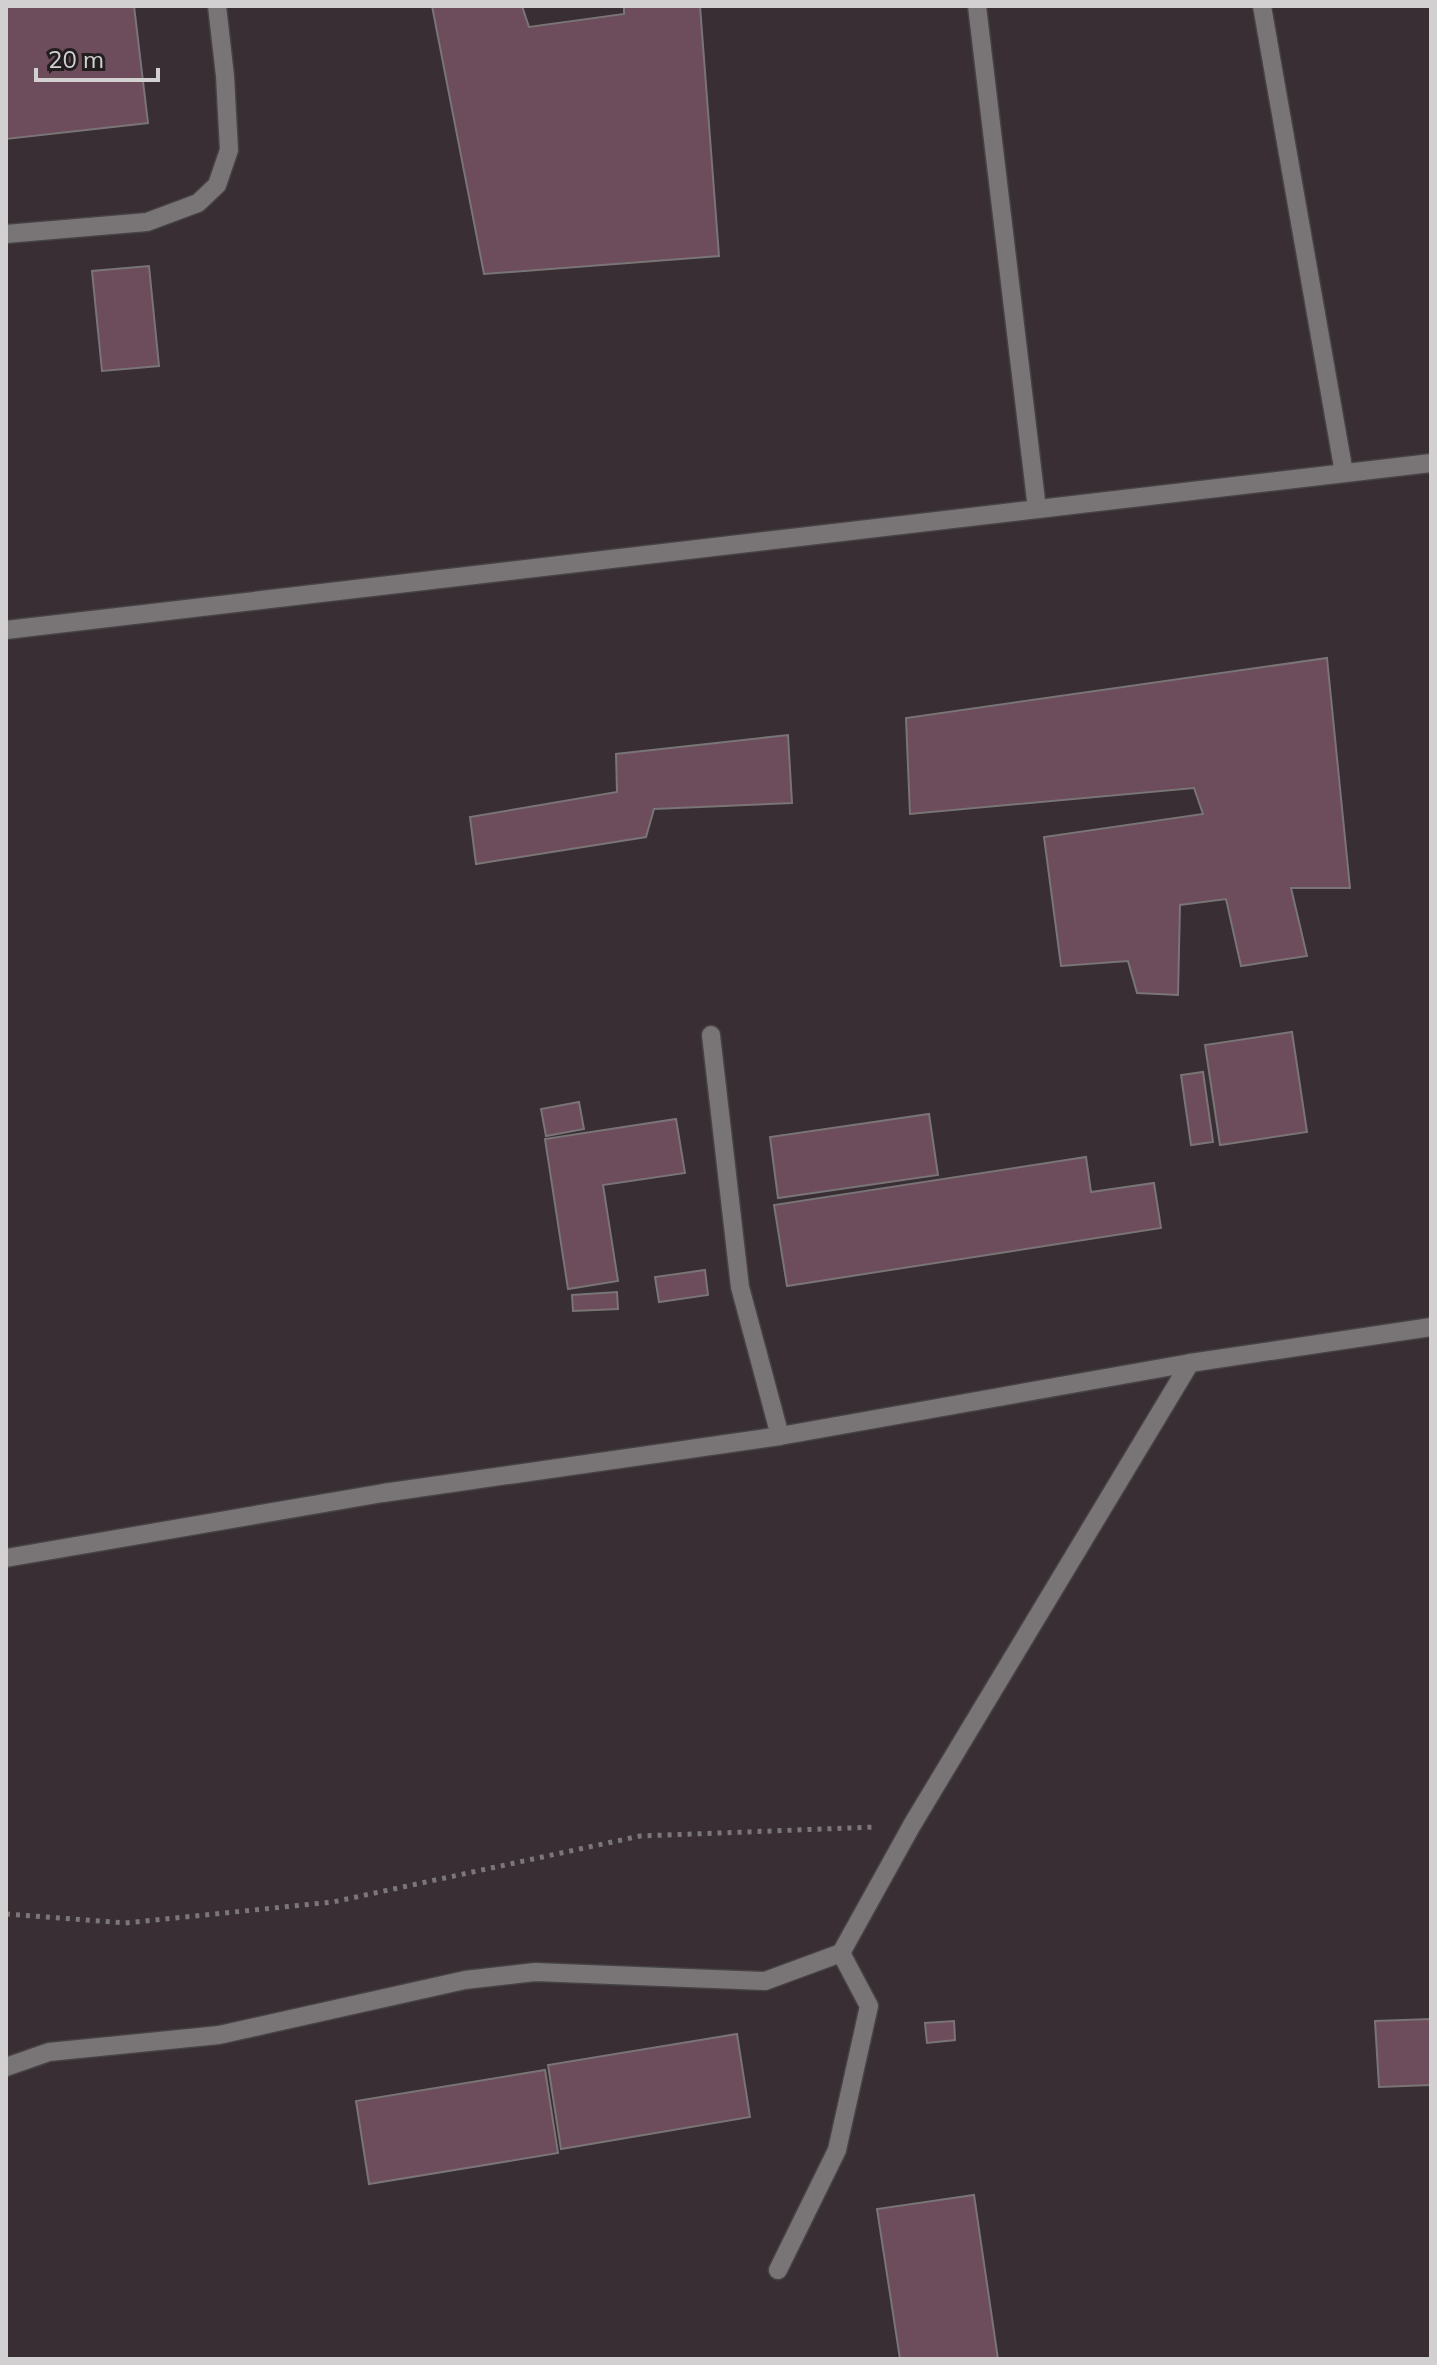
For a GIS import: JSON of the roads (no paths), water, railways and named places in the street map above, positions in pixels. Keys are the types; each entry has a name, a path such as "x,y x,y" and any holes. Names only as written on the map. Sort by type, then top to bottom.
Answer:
{"lane":[{"path":"6,234 147,222 198,203 217,185 229,150 217,6"},
{"path":"977,6 1037,509"},
{"path":"1262,6 1344,473"},
{"path":"6,630 1431,463"},
{"path":"711,1035 740,1287 780,1436"},
{"path":"6,1558 383,1493 780,1436 1190,1363 1431,1327"},
{"path":"6,2067 49,2052 219,2035 465,1980 535,1972 765,1981 841,1953 912,1825 1190,1363"},
{"path":"778,2270 837,2150 858,2063 869,2006 841,1953"}]}
